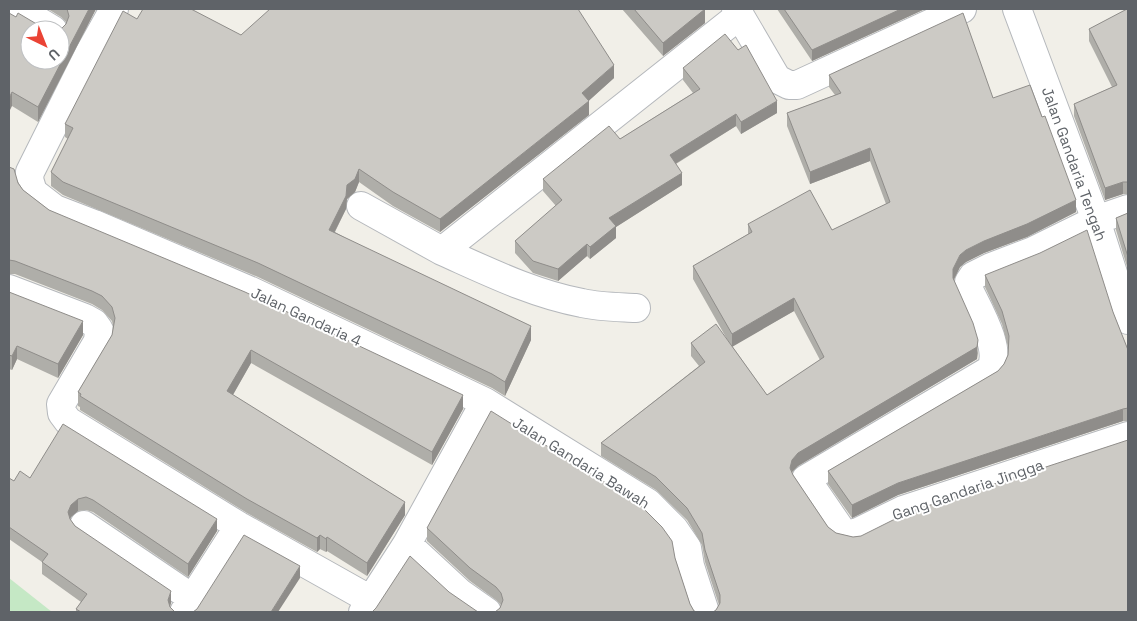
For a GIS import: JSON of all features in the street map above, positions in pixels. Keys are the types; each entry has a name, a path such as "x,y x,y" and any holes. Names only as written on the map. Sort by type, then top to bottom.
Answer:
{"street":[{"path":"18,9 36,20"},
{"name":"Jalan Gandaria 4","path":"114,9 86,59 30,172 29,179 32,192 55,209 252,291 485,402"},
{"path":"442,251 738,12 773,72 781,82 797,85 962,9"},
{"name":"Jalan Gandaria Tengah","path":"1023,11 1096,220 1128,320"},
{"path":"70,44 86,59"},
{"path":"361,206 442,251 513,282 583,304 636,308"},
{"path":"1096,220 1128,209"},
{"name":"Gang Gandaria Jingga","path":"1096,220 1033,252 991,267 971,278 968,285 969,290 992,342 995,361 990,370 806,479 841,530 845,533 854,534 903,510 1128,436"},
{"path":"9,289 85,318 94,323 99,330 98,341 61,404 62,413 68,421 367,606 407,544 485,402"},
{"name":"Jalan Gandaria Bawah","path":"485,402 648,503 674,529 687,548 690,566 705,612"},
{"path":"84,525 188,605 239,526"},
{"path":"407,544 460,593 487,612"}],"green space":[{"path":"9,578 52,612 9,612"}],"building":[{"path":"67,9 89,9 70,46 70,20 68,20 69,16"},
{"path":"143,9 191,9 241,35 270,9 578,9 614,65 582,93 589,101 440,219 393,192 359,169 355,179 347,185 346,196 329,230 531,326 505,382 492,374 258,263 63,182 51,172 73,128 65,124 123,11 137,19"},
{"path":"634,9 705,9 663,43"},
{"path":"784,9 901,9 812,50"},
{"path":"1127,9 1128,182 1105,188 1074,104 1117,85 1089,29"},
{"path":"9,13 16,17 18,13 30,20 20,20 20,70 57,70 38,107 12,92 9,98"},
{"path":"963,13 993,98 1030,85 1042,117 1045,116 1076,200 1027,224 984,241 960,255 953,269 953,278 973,323 978,340 977,347 798,453 792,460 790,468 828,527 836,533 853,537 861,536 909,512 1128,440 1128,612 713,612 720,603 720,595 705,550 702,533 687,508 656,477 601,443 705,362 691,343 716,324 767,395 824,357 794,298 732,334 693,266 752,232 748,224 810,190 832,230 890,202 870,148 810,172 787,113 841,93 829,75"},
{"path":"725,34 738,50 746,45 777,101 741,122 736,114 670,155 682,173 609,218 616,226 590,247 587,244 558,269 533,261 515,241 562,200 543,179 609,126 620,139 700,89 683,68"},
{"path":"9,167 14,169 18,183 23,190 49,210 245,292 463,395 432,452 251,350 227,391 405,502 367,563 327,537 326,539 320,535 317,538 247,499 80,396 81,394 78,392 112,335 115,318 112,307 102,296 92,291 9,260"},
{"path":"1128,213 1128,257 1116,218"},
{"path":"1087,230 1113,312 1128,350 1128,408 898,483 852,505 828,471 998,371 1004,364 1008,355 1009,336 1002,311 985,275 1040,253"},
{"path":"9,292 83,321 58,364 17,346 12,356 9,355"},
{"path":"491,411 638,503 662,527 672,541 675,558 690,604 694,611 697,612 495,612 500,608 503,600 501,593 496,587 470,568 427,528"},
{"path":"63,424 217,519 188,564 93,500 86,497 78,499 71,505 68,512 75,526 171,591 168,600 170,607 175,612 81,612 76,609 87,594 42,562 48,554 9,527 9,478 14,481 20,471 30,478"},
{"path":"244,535 300,566 271,612 193,612 197,609"},
{"path":"410,556 449,592 478,612 372,612"}]}
